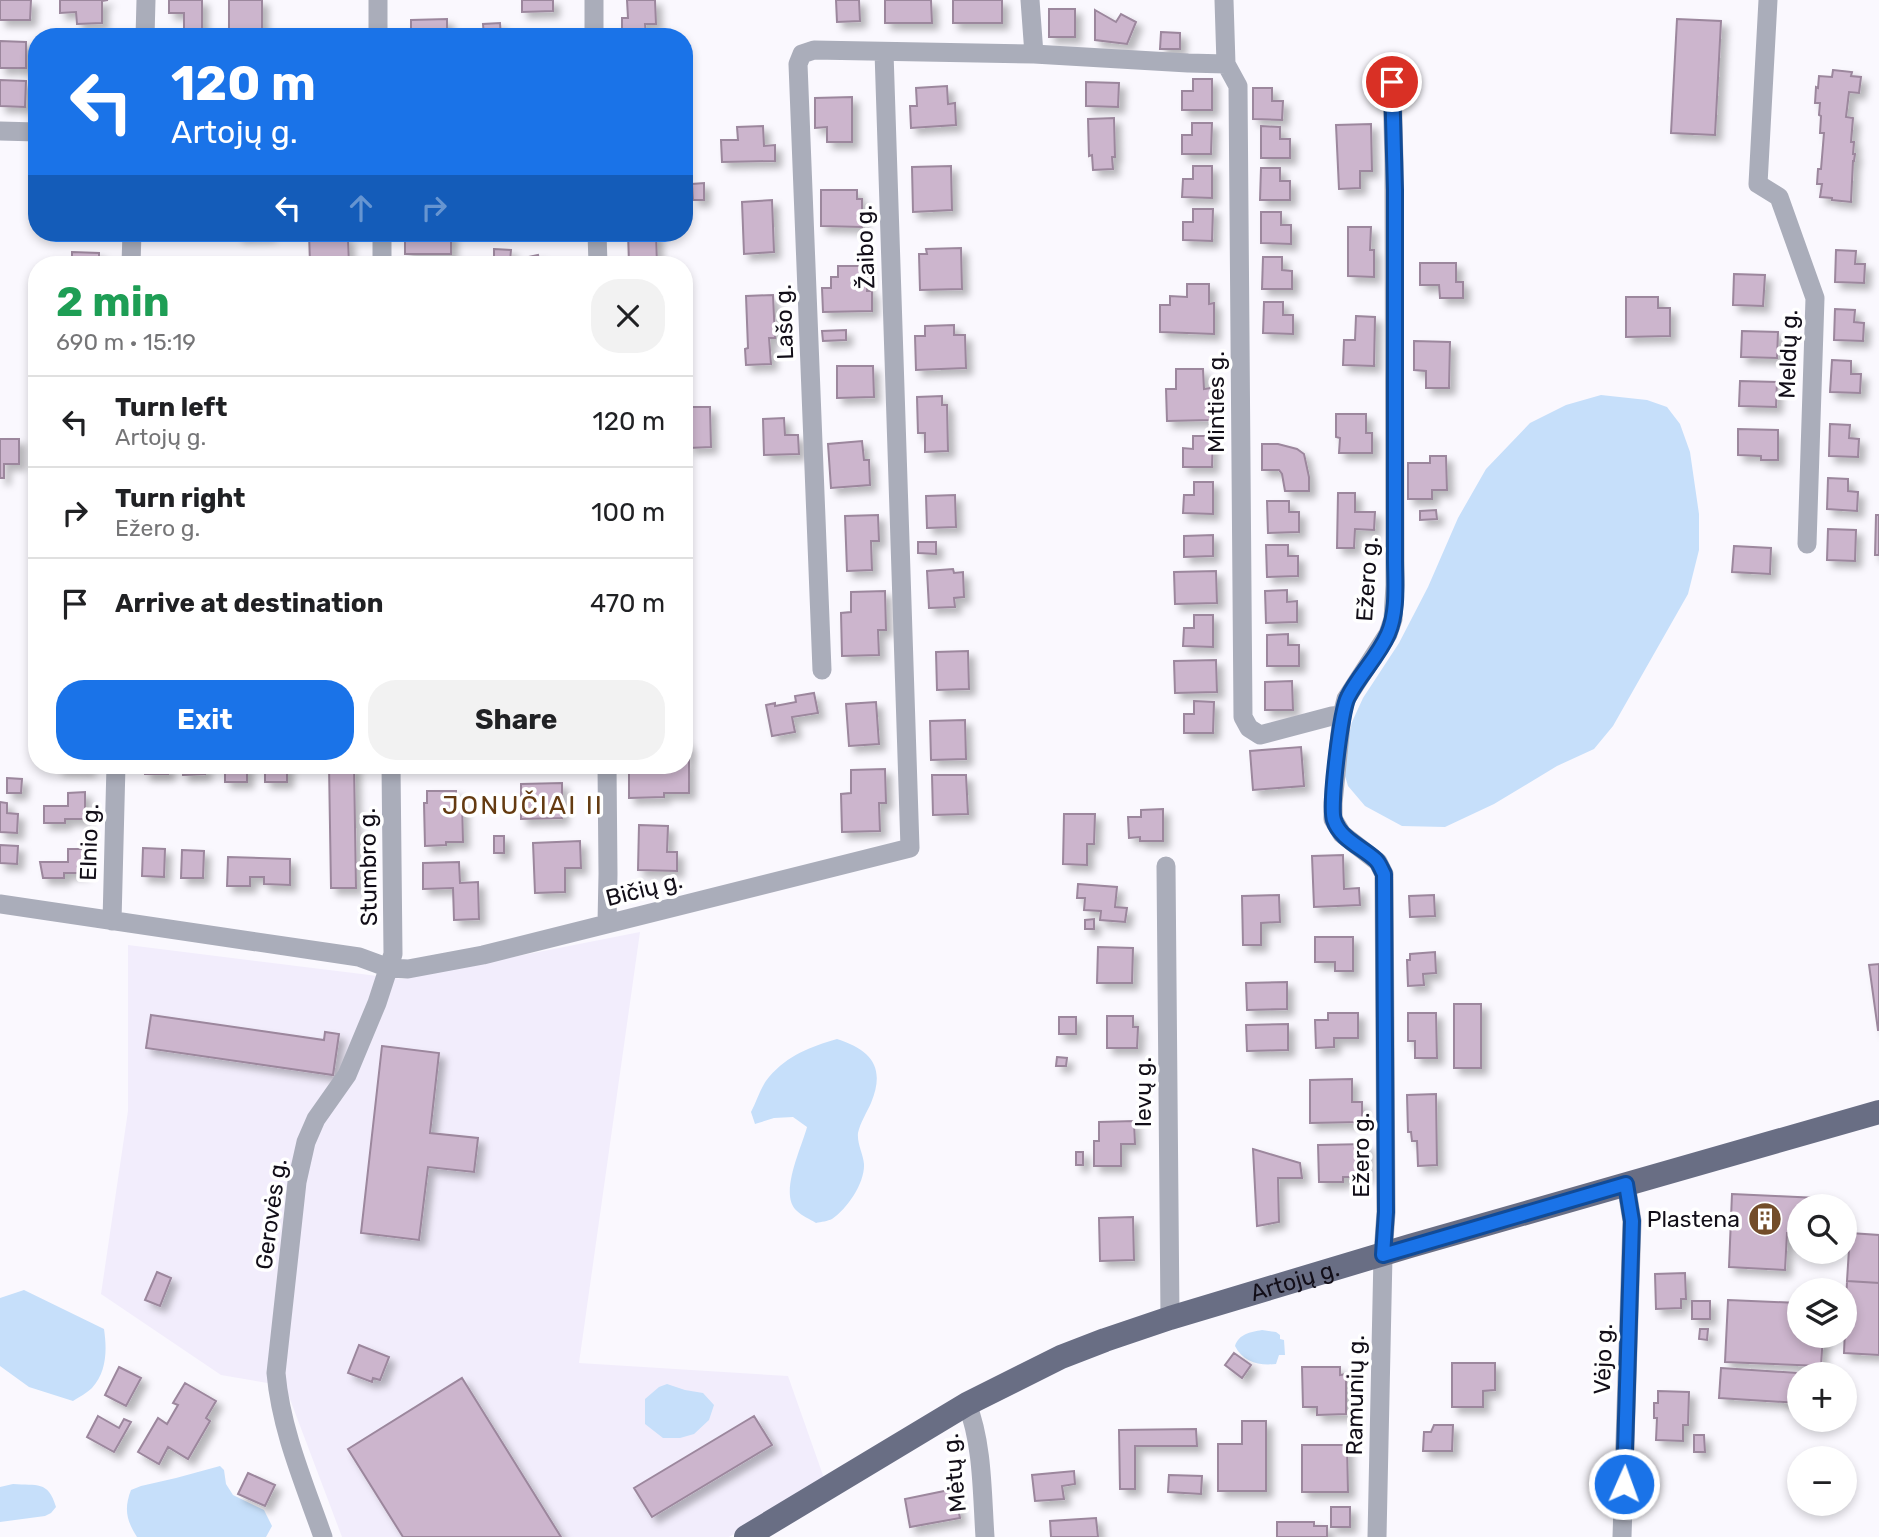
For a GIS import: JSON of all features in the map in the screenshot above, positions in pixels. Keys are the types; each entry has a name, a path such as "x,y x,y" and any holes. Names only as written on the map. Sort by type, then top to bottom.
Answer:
{"main road":[{"name":"Artojų g.","path":"746,1537 967,1404 1061,1357 1105,1340 1383,1255 1879,1112"}],"street":[{"path":"145,28 146,0"},
{"path":"378,0 379,28"},
{"path":"594,0 594,28"},
{"path":"1030,0 1034,54"},
{"path":"884,52 1034,54 1226,64 1224,0"},
{"name":"Meldų g.","path":"1768,0 1758,184 1779,197 1815,298 1807,544"},
{"name":"Lašo g.","path":"822,670 798,64 802,54 814,50 884,52"},
{"name":"Žaibo g.","path":"884,52 910,848"},
{"name":"Minties g.","path":"1226,64 1238,86 1243,717 1249,728 1260,735 1342,715"},
{"name":"Ežero g.","path":"1383,1255 1386,1212 1384,874 1378,862 1342,834 1333,819 1333,803 1346,699 1383,642 1393,619 1395,177 1392,82"},
{"path":"0,131 28,132"},
{"name":"Elnio g.","path":"111,921 116,774"},
{"name":"Stumbro g.","path":"389,968 393,954 391,774"},
{"path":"607,774 607,923"},
{"name":"Bičių g.","path":"389,968 408,969 483,955 910,848"},
{"name":"Ievų g.","path":"1166,866 1170,1318"},
{"path":"0,904 359,957 389,968"},
{"name":"Gerovės g.","path":"323,1537 286,1434 276,1373 297,1182 306,1142 316,1119 348,1075 389,968"},
{"name":"Vėjo g.","path":"1622,1537 1632,1221 1626,1184"},
{"name":"Ramunių g.","path":"1377,1537 1383,1255"},
{"name":"Mėtų g.","path":"967,1404 972,1416 980,1464 985,1537"}],"shaded area":[{"path":"640,932 579,1363 788,1376 825,1481 729,1537 342,1537 285,1386 221,1375 101,1294 128,1111 128,945 402,979"}],"water":[{"path":"1601,395 1647,400 1667,407 1680,424 1690,452 1699,514 1699,550 1688,594 1613,726 1594,749 1557,766 1494,804 1445,827 1402,826 1365,806 1348,786 1345,776 1346,747 1352,722 1363,698 1399,643 1428,587 1458,518 1486,469 1530,423 1566,405"},
{"path":"837,1039 849,1043 867,1055 876,1070 877,1079 871,1103 858,1133 864,1164 862,1179 838,1215 816,1223 797,1211 790,1194 793,1170 807,1127 793,1117 774,1118 755,1124 751,1112 761,1089 776,1069 792,1057"},
{"path":"24,1290 104,1329 105,1352 101,1375 92,1388 73,1401 29,1387 0,1366 0,1298"},
{"path":"1262,1330 1276,1332 1280,1339 1284,1340 1285,1355 1279,1355 1276,1364 1252,1362 1242,1356 1235,1346 1242,1336"},
{"path":"667,1384 703,1393 714,1405 709,1420 694,1434 680,1438 663,1438 645,1424 645,1399"},
{"path":"220,1466 233,1495 264,1510 272,1526 266,1537 137,1537 127,1514 131,1490"},
{"path":"13,1484 45,1488 56,1507 45,1516 0,1522 0,1487"}],"building":[{"path":"0,0 31,0 30,20 0,20"},
{"path":"60,0 108,0 102,1 102,23 77,24 76,12 60,13"},
{"path":"169,0 202,0 202,28 184,28 184,13 169,13"},
{"path":"229,0 262,0 262,28 229,28"},
{"path":"522,0 553,0 553,11 522,12"},
{"path":"627,0 655,0 656,24 645,24 645,28 622,28 622,18 628,18"},
{"path":"836,0 859,0 860,21 837,22"},
{"path":"885,0 931,0 932,23 885,23"},
{"path":"953,0 1002,0 1002,23 953,23"},
{"path":"1049,9 1075,9 1075,37 1049,37"},
{"path":"1095,10 1116,22 1121,14 1136,22 1127,44 1095,40"},
{"path":"447,19 447,28 411,28 411,20"},
{"path":"1677,19 1721,21 1715,135 1671,133"},
{"path":"500,23 500,28 483,28 483,24"},
{"path":"1161,32 1180,33 1180,49 1160,49"},
{"path":"0,41 26,42 26,68 0,68"},
{"path":"1833,70 1852,72 1851,76 1861,77 1859,93 1849,92 1846,117 1853,118 1851,142 1854,142 1855,154 1851,202 1820,197 1822,184 1817,184 1824,133 1820,133 1820,103 1815,103 1816,87 1818,88 1819,76 1832,77"},
{"path":"1193,79 1212,79 1212,110 1182,110 1182,91 1193,91"},
{"path":"0,80 26,81 25,107 0,106"},
{"path":"1086,82 1119,83 1118,107 1086,106"},
{"path":"947,86 948,104 955,103 956,125 911,128 910,106 917,106 916,88"},
{"path":"1253,88 1272,88 1272,101 1283,101 1282,120 1253,119"},
{"path":"852,97 852,142 827,142 827,127 815,128 815,98"},
{"path":"1114,118 1113,169 1093,170 1092,155 1089,156 1088,119"},
{"path":"1192,123 1212,123 1211,154 1182,154 1182,135 1192,135"},
{"path":"1371,124 1372,171 1360,171 1360,188 1339,189 1336,125"},
{"path":"763,126 764,146 775,145 775,161 722,162 721,140 738,140 737,127"},
{"path":"1261,126 1280,127 1280,139 1290,139 1290,158 1261,158"},
{"path":"951,166 952,210 913,212 912,167"},
{"path":"1193,166 1212,166 1212,198 1182,197 1183,179 1193,179"},
{"path":"1261,168 1280,168 1280,181 1290,181 1290,200 1260,200"},
{"path":"704,183 704,200 693,200 693,184"},
{"path":"821,190 857,190 857,199 862,199 862,227 821,226"},
{"path":"772,200 774,252 744,254 742,202"},
{"path":"1193,209 1213,209 1212,241 1183,240 1183,222 1193,222"},
{"path":"1261,212 1281,212 1281,225 1291,225 1291,244 1261,243"},
{"path":"1348,227 1371,227 1370,250 1374,250 1374,277 1348,276"},
{"path":"309,242 348,242 349,256 310,256"},
{"path":"405,242 451,242 451,254 405,254"},
{"path":"628,242 656,242 657,256 629,256"},
{"path":"961,248 962,289 920,290 919,254 927,254 926,249"},
{"path":"494,249 511,250 510,256 494,256"},
{"path":"1836,250 1856,251 1855,264 1865,264 1864,283 1835,282"},
{"path":"72,252 99,253 99,256 72,256"},
{"path":"1263,257 1282,257 1282,270 1292,271 1292,289 1262,289"},
{"path":"1420,263 1456,263 1456,282 1463,282 1463,298 1440,298 1439,285 1420,285"},
{"path":"838,266 867,266 867,291 872,291 872,311 823,312 822,288 831,288 831,277 838,277"},
{"path":"1734,274 1765,275 1763,306 1733,305"},
{"path":"1187,284 1209,284 1209,304 1214,303 1214,334 1160,332 1160,305 1170,305 1170,296 1187,297"},
{"path":"773,295 775,338 769,338 771,364 746,365 746,296"},
{"path":"1626,297 1658,297 1658,308 1670,308 1670,336 1626,337"},
{"path":"1264,302 1283,302 1283,315 1293,315 1293,334 1263,333"},
{"path":"1835,309 1855,310 1854,322 1864,323 1863,341 1834,340"},
{"path":"1356,316 1375,317 1374,366 1343,365 1344,340 1355,340"},
{"path":"954,325 954,335 965,335 966,368 916,370 915,336 925,336 925,326"},
{"path":"846,330 846,340 823,341 822,331"},
{"path":"1742,331 1778,332 1777,358 1741,357"},
{"path":"1414,341 1450,342 1449,388 1426,388 1426,371 1414,370"},
{"path":"1832,360 1851,361 1851,374 1861,374 1860,393 1830,392"},
{"path":"837,366 873,366 874,397 837,398"},
{"path":"1176,369 1203,369 1204,389 1211,388 1211,420 1167,421 1166,389 1176,389"},
{"path":"1740,381 1777,382 1776,407 1739,406"},
{"path":"942,396 942,405 947,405 948,451 925,452 925,433 918,433 917,397"},
{"path":"693,407 710,407 711,447 693,448"},
{"path":"1336,414 1366,414 1366,433 1372,433 1372,453 1339,453 1340,438 1336,437"},
{"path":"784,418 785,435 798,435 799,454 764,455 763,419"},
{"path":"1830,424 1850,425 1849,438 1859,439 1858,457 1829,456"},
{"path":"1738,429 1778,430 1778,460 1761,460 1761,456 1738,455"},
{"path":"1193,436 1213,436 1212,467 1183,467 1183,448 1193,449"},
{"path":"0,439 19,439 19,464 4,464 4,478 0,478"},
{"path":"862,441 864,460 869,460 870,485 831,488 828,444"},
{"path":"1262,444 1278,444 1297,449 1304,454 1309,491 1285,491 1279,470 1262,470"},
{"path":"1430,456 1446,456 1447,490 1432,490 1432,499 1408,499 1408,463 1430,463"},
{"path":"1828,478 1848,479 1848,491 1858,492 1857,511 1827,509"},
{"path":"1194,482 1213,482 1213,514 1183,513 1184,495 1194,495"},
{"path":"1338,493 1355,493 1355,512 1375,512 1374,530 1355,529 1354,548 1337,548"},
{"path":"955,495 956,527 927,528 926,496"},
{"path":"1267,501 1289,501 1289,512 1299,512 1299,532 1268,533"},
{"path":"1436,510 1437,519 1420,520 1420,511"},
{"path":"878,515 879,541 871,541 872,570 847,571 845,516"},
{"path":"1876,515 1879,515 1879,555 1875,555"},
{"path":"1828,529 1856,530 1855,561 1827,560"},
{"path":"1213,535 1213,556 1184,557 1184,536"},
{"path":"918,542 936,542 936,554 918,553"},
{"path":"1266,545 1288,545 1288,556 1298,556 1298,576 1267,577"},
{"path":"1734,546 1771,548 1770,574 1732,572"},
{"path":"953,569 954,573 963,572 964,597 954,598 955,607 929,608 927,571"},
{"path":"1216,571 1217,603 1175,604 1174,572"},
{"path":"1287,590 1287,602 1297,601 1297,622 1266,623 1265,591"},
{"path":"885,591 886,630 878,630 879,655 842,656 841,613 851,612 851,592"},
{"path":"1194,615 1213,615 1213,647 1183,646 1184,628 1194,628"},
{"path":"1288,634 1288,645 1299,645 1299,666 1267,666 1267,635"},
{"path":"968,651 969,689 937,690 936,652"},
{"path":"1216,660 1217,692 1175,693 1174,661"},
{"path":"1292,681 1293,710 1265,710 1265,682"},
{"path":"814,693 818,713 792,717 795,732 772,736 766,705 796,702 795,696"},
{"path":"1194,701 1214,702 1213,733 1184,733 1184,714 1194,714"},
{"path":"876,702 879,744 849,746 846,704"},
{"path":"965,720 966,759 931,760 930,721"},
{"path":"1301,747 1304,786 1253,790 1250,751"},
{"path":"885,769 886,803 879,803 880,831 842,832 841,794 851,793 851,770"},
{"path":"225,774 247,774 247,782 225,782"},
{"path":"265,774 287,774 287,782 265,782"},
{"path":"329,774 354,774 356,888 331,888"},
{"path":"629,774 689,774 689,793 629,798"},
{"path":"932,775 966,775 968,814 933,815"},
{"path":"7,778 22,779 21,793 7,793"},
{"path":"562,783 562,818 521,819 521,784"},
{"path":"427,791 456,791 456,801 462,801 463,842 425,846 424,803 427,803"},
{"path":"85,792 85,819 44,823 44,806 68,806 68,793"},
{"path":"0,802 7,803 7,813 18,814 17,833 0,832"},
{"path":"1163,809 1163,841 1129,838 1128,817 1141,817 1141,810"},
{"path":"1064,814 1095,814 1094,844 1087,844 1087,865 1063,864"},
{"path":"639,825 668,826 667,852 677,852 677,871 638,870"},
{"path":"494,836 504,836 504,853 494,853"},
{"path":"580,841 581,868 565,868 565,892 535,893 533,843"},
{"path":"0,845 18,846 17,864 0,863"},
{"path":"143,848 165,849 164,877 142,876"},
{"path":"68,849 83,849 83,873 64,873 64,878 43,878 40,862 68,862"},
{"path":"182,850 204,851 203,878 181,878"},
{"path":"1343,855 1344,889 1359,888 1360,905 1314,907 1312,856"},
{"path":"228,857 290,859 290,885 264,884 264,877 250,877 250,886 227,886"},
{"path":"459,862 460,883 478,882 479,919 454,920 453,888 423,889 423,863"},
{"path":"1078,884 1117,887 1115,907 1127,908 1125,922 1100,920 1101,911 1084,910 1085,898 1077,898"},
{"path":"1279,895 1280,922 1261,923 1261,945 1243,945 1242,896"},
{"path":"1434,895 1435,916 1410,917 1409,896"},
{"path":"1094,919 1094,929 1085,929 1085,920"},
{"path":"1315,937 1353,937 1353,971 1335,971 1335,962 1315,962"},
{"path":"1098,947 1133,948 1132,983 1097,983"},
{"path":"1435,952 1436,973 1423,974 1424,985 1408,986 1407,960 1410,960 1410,954"},
{"path":"1879,964 1879,1030 1878,1030 1869,965"},
{"path":"1287,982 1287,1009 1247,1010 1246,983"},
{"path":"1454,1004 1481,1004 1481,1068 1454,1068"},
{"path":"1328,1013 1358,1013 1358,1038 1334,1038 1334,1047 1316,1048 1315,1020 1328,1020"},
{"path":"1408,1013 1436,1013 1437,1058 1415,1058 1415,1041 1408,1041"},
{"path":"151,1015 324,1040 325,1032 339,1034 333,1075 146,1048"},
{"path":"1107,1016 1133,1016 1133,1027 1138,1027 1137,1048 1107,1048"},
{"path":"1059,1017 1076,1017 1076,1034 1059,1034"},
{"path":"1288,1024 1288,1050 1247,1051 1246,1025"},
{"path":"382,1046 439,1053 430,1133 478,1138 474,1172 428,1167 419,1240 361,1233"},
{"path":"1057,1057 1067,1058 1066,1066 1056,1066"},
{"path":"1352,1079 1352,1102 1362,1102 1362,1122 1310,1123 1310,1080"},
{"path":"1436,1094 1437,1165 1418,1166 1417,1141 1412,1141 1411,1132 1408,1132 1407,1095"},
{"path":"1134,1121 1135,1144 1121,1144 1121,1166 1094,1166 1094,1141 1099,1141 1099,1122"},
{"path":"1367,1144 1367,1177 1343,1177 1343,1182 1319,1182 1318,1145"},
{"path":"1253,1149 1300,1163 1302,1178 1278,1178 1279,1222 1257,1226"},
{"path":"1076,1152 1083,1152 1083,1165 1076,1165"},
{"name":"Plastena","path":"1732,1194 1787,1197 1785,1270 1729,1267"},
{"path":"1133,1217 1134,1260 1100,1261 1099,1218"},
{"path":"1857,1233 1879,1235 1879,1283 1847,1278 1848,1264 1857,1264"},
{"path":"157,1272 171,1278 160,1306 145,1300"},
{"path":"1685,1273 1686,1299 1681,1299 1681,1308 1656,1309 1655,1274"},
{"path":"1857,1282 1879,1283 1879,1355 1844,1353 1844,1348 1857,1348"},
{"path":"1728,1300 1787,1302 1787,1348 1822,1348 1821,1362 1787,1362 1787,1365 1725,1362"},
{"path":"1692,1301 1710,1301 1710,1319 1692,1319"},
{"path":"1700,1329 1708,1329 1707,1340 1699,1339"},
{"path":"359,1345 389,1357 380,1380 373,1378 372,1382 348,1373"},
{"path":"1234,1353 1251,1365 1242,1378 1225,1365"},
{"path":"1452,1363 1495,1363 1495,1390 1483,1391 1483,1407 1452,1407"},
{"path":"119,1367 141,1378 126,1406 105,1395"},
{"path":"1302,1367 1340,1367 1340,1375 1346,1374 1346,1414 1317,1415 1317,1407 1303,1407"},
{"path":"1721,1368 1787,1372 1787,1402 1719,1398"},
{"path":"462,1378 561,1537 403,1537 348,1449"},
{"path":"185,1383 216,1401 206,1418 210,1421 188,1459 168,1447 159,1464 138,1452 158,1418 167,1424 178,1405 173,1403"},
{"path":"1658,1391 1689,1392 1688,1425 1683,1425 1683,1441 1656,1440 1657,1418 1654,1418 1654,1403 1658,1403"},
{"path":"98,1416 119,1428 124,1419 131,1422 114,1452 87,1437"},
{"path":"754,1416 772,1445 652,1517 634,1488"},
{"path":"1242,1421 1266,1421 1266,1491 1218,1491 1218,1444 1242,1444"},
{"path":"1434,1425 1453,1425 1452,1451 1423,1451 1424,1432 1431,1432"},
{"path":"1196,1429 1197,1446 1135,1446 1135,1489 1120,1489 1119,1430"},
{"path":"1694,1435 1704,1435 1705,1452 1694,1452"},
{"path":"1302,1445 1347,1445 1348,1492 1302,1492"},
{"path":"1074,1471 1075,1484 1062,1486 1064,1499 1035,1501 1032,1475"},
{"path":"248,1473 275,1485 265,1506 238,1494"},
{"path":"1169,1475 1202,1476 1201,1494 1168,1492"},
{"path":"954,1489 960,1518 910,1527 905,1499"},
{"path":"1331,1507 1350,1507 1350,1527 1331,1527"},
{"path":"1096,1518 1098,1537 1051,1537 1050,1521"},
{"path":"1277,1522 1314,1522 1314,1526 1327,1526 1327,1537 1277,1537"}],"place":[{"name":"Plastena","path":"1765,1219"}],"district":[{"name":"JONUČIAI II","path":"523,805"}],"route":[{"path":"1392,82 1395,190 1393,619 1388,634 1346,699 1333,803 1333,819 1342,834 1378,862 1384,874 1386,1212 1383,1255 1626,1184 1632,1221 1624,1484"}]}
